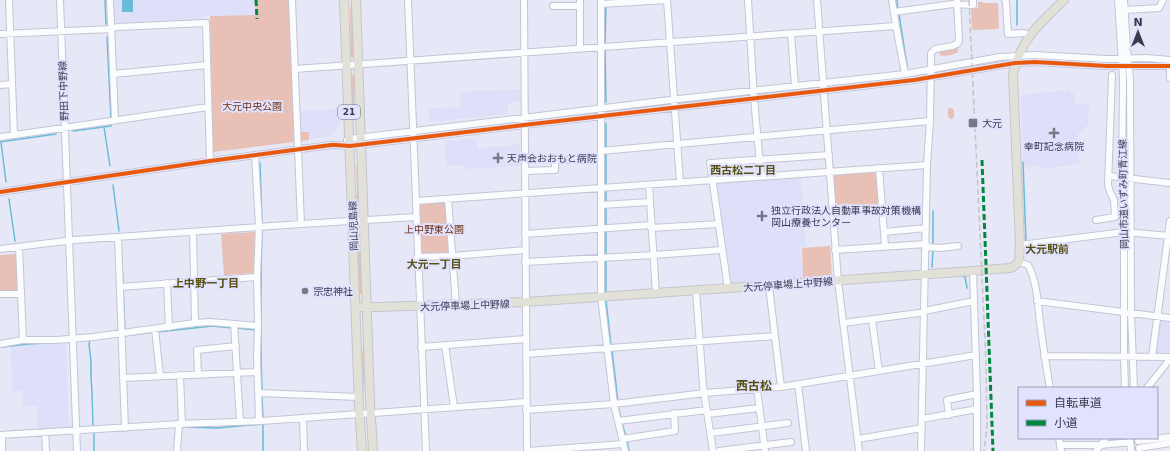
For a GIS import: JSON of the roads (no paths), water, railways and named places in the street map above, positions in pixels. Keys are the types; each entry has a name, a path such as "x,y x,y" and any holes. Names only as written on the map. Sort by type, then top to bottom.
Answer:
{"main road":[{"name":"岡山児島線","path":"344,0 362,451"},
{"name":"岡山児島線","path":"356,0 373,451"},
{"path":"1019,262 1024,244 1013,74 1017,59 1029,35 1064,0"},
{"name":"大元停車場上中野線","path":"356,307 526,302 656,294 1010,268 1019,262"}],"street":[{"path":"9,0 14,135"},
{"name":"野田下中野線","path":"60,0 77,451"},
{"path":"110,0 113,74 112,121"},
{"path":"292,0 301,224"},
{"path":"408,0 426,451"},
{"path":"524,0 527,451 624,442 675,431 674,413"},
{"path":"624,442 601,297 604,258 604,188 601,160 604,151 601,108 604,47 604,3 666,0 680,182"},
{"path":"748,0 754,98 761,176"},
{"path":"817,0 838,281 859,451"},
{"path":"892,0 897,11 896,26 905,74"},
{"path":"897,11 930,3 957,2 973,5 973,0"},
{"path":"1005,0 1008,34 1024,33 1029,35"},
{"name":"岡山市道いずみ町青江線","path":"1118,0 1125,58 1122,66 1122,177 1127,232 1128,313 1134,387"},
{"path":"1124,0 1125,58 1129,66 1130,79 1130,178 1127,232"},
{"path":"1125,10 1160,8 1163,0"},
{"path":"921,451 924,312 929,246 926,228 930,77 932,53 935,49 958,44 957,2"},
{"path":"553,6 580,3 580,49"},
{"path":"0,34 61,32 111,29 118,27 206,23 210,161"},
{"path":"295,69 358,66 896,26"},
{"path":"791,34 795,86"},
{"path":"0,192 350,142 413,138 914,80 1017,59 1059,56 1170,60"},
{"path":"361,141 413,131 601,108 905,74 1000,57 1122,66 1170,66 1170,78"},
{"path":"113,74 207,65"},
{"path":"1096,220 1115,217 1114,200 1110,192 1109,176 1112,75"},
{"path":"0,85 12,84"},
{"path":"0,137 208,107"},
{"path":"604,151 930,121"},
{"path":"256,155 261,227 257,277 257,372 261,393 262,421"},
{"path":"728,289 710,164 829,155"},
{"path":"525,171 555,170 555,160 601,160"},
{"path":"416,201 927,165"},
{"path":"880,168 885,246"},
{"path":"1109,176 1170,183"},
{"path":"649,185 656,294"},
{"path":"448,199 456,305"},
{"path":"604,205 650,202"},
{"path":"0,249 68,240 416,217"},
{"path":"1152,357 1170,221"},
{"path":"525,234 604,228 719,224"},
{"path":"884,232 926,228"},
{"path":"193,232 195,323"},
{"path":"1024,244 1127,232 1169,236"},
{"path":"118,237 123,334 125,428"},
{"path":"836,250 885,246 958,246"},
{"path":"19,247 19,294 23,340"},
{"path":"418,257 452,256 525,250"},
{"path":"525,262 722,250"},
{"path":"1019,262 1028,265 1031,270 1050,387"},
{"path":"971,451 977,451 977,394 973,271"},
{"path":"120,287 257,277"},
{"path":"167,283 169,327"},
{"path":"769,286 781,387"},
{"path":"696,291 703,386 713,451"},
{"path":"0,294 19,294"},
{"path":"843,323 919,314 974,301"},
{"path":"1037,301 1170,318"},
{"name":"岡山市道いずみ町青江線","path":"1125,387 1124,357 1128,313"},
{"path":"872,320 879,371"},
{"path":"0,344 23,340 56,340 155,331 195,323 210,322 234,327 258,326"},
{"path":"234,327 240,422"},
{"path":"155,331 160,376"},
{"path":"526,354 775,336"},
{"path":"421,347 526,339"},
{"path":"445,345 454,407"},
{"path":"198,375 197,350 236,346"},
{"path":"526,410 617,404 705,393 781,387 976,355"},
{"path":"1044,356 1170,358"},
{"path":"1148,387 1170,358"},
{"path":"123,378 257,372"},
{"path":"177,451 180,425 180,375"},
{"path":"798,384 806,451"},
{"path":"757,389 765,448"},
{"path":"261,393 359,398"},
{"path":"949,415 947,400 977,394"},
{"path":"2,451 1,435 262,421 526,402"},
{"path":"620,421 674,413 759,408"},
{"path":"922,419 977,409"},
{"path":"303,418 304,451"},
{"path":"711,433 788,423"},
{"path":"858,439 922,428"},
{"path":"45,432 46,451"},
{"path":"1158,438 1170,437"},
{"path":"1096,451 1105,439"},
{"path":"1138,439 1139,449 1170,443"},
{"path":"1060,448 1101,445 1130,440 1131,451"},
{"path":"719,451 765,448 791,442"}],"water":[{"path":"122,0 133,0 133,12 122,12"}],"waterway":[{"path":"105,0 106,24"},
{"path":"897,0 898,10"},
{"path":"1017,0 1017,25"},
{"path":"605,44 606,6"},
{"path":"899,14 907,66"},
{"path":"107,37 111,119"},
{"path":"605,48 606,102"},
{"path":"73,131 111,126 111,123"},
{"path":"606,123 606,149"},
{"path":"104,127 110,166"},
{"path":"0,142 56,134"},
{"path":"1,142 6,182"},
{"path":"606,153 606,185"},
{"path":"1023,162 1026,242"},
{"path":"260,163 262,225"},
{"path":"113,185 119,231"},
{"path":"606,189 606,203"},
{"path":"9,199 15,241"},
{"path":"606,207 606,227"},
{"path":"933,211 933,245"},
{"path":"262,229 262,391"},
{"path":"606,231 606,255"},
{"path":"932,267 933,249"},
{"path":"606,259 606,293"},
{"path":"122,267 123,282"},
{"path":"962,276 965,277 967,288"},
{"path":"123,289 125,332"},
{"path":"606,300 611,346"},
{"path":"157,332 212,326 233,328"},
{"path":"237,328 255,330"},
{"path":"123,336 153,332"},
{"path":"90,340 93,426"},
{"path":"2,347 66,342"},
{"path":"612,350 618,402"},
{"path":"262,395 263,419"},
{"path":"618,406 621,419"},
{"path":"263,423 263,451"},
{"path":"622,423 626,437"},
{"path":"181,427 217,428 263,424"},
{"path":"94,451 95,432"},
{"path":"627,441 629,451"},
{"path":"1145,444 1159,442"}],"railway":[{"path":"969,0 986,362 987,426 984,451"}],"place":[{"name":"大元","path":"973,123"},
{"name":"幸町記念病院","path":"1054,133"},
{"name":"天声会おおもと病院","path":"498,158"},
{"name":"独立行政法人自動車事故対策機構 岡山療養センター","path":"762,216"},
{"name":"宗忠神社","path":"305,291"}],"district":[{"name":"西古松二丁目","path":"743,170"},
{"name":"大元駅前","path":"1047,249"},
{"name":"大元一丁目","path":"434,264"},
{"name":"上中野一丁目","path":"206,283"},
{"name":"西古松","path":"754,386"}],"park label":[{"name":"大元中央公園","path":"252,106"},
{"name":"上中野東公園","path":"434,229"}]}
